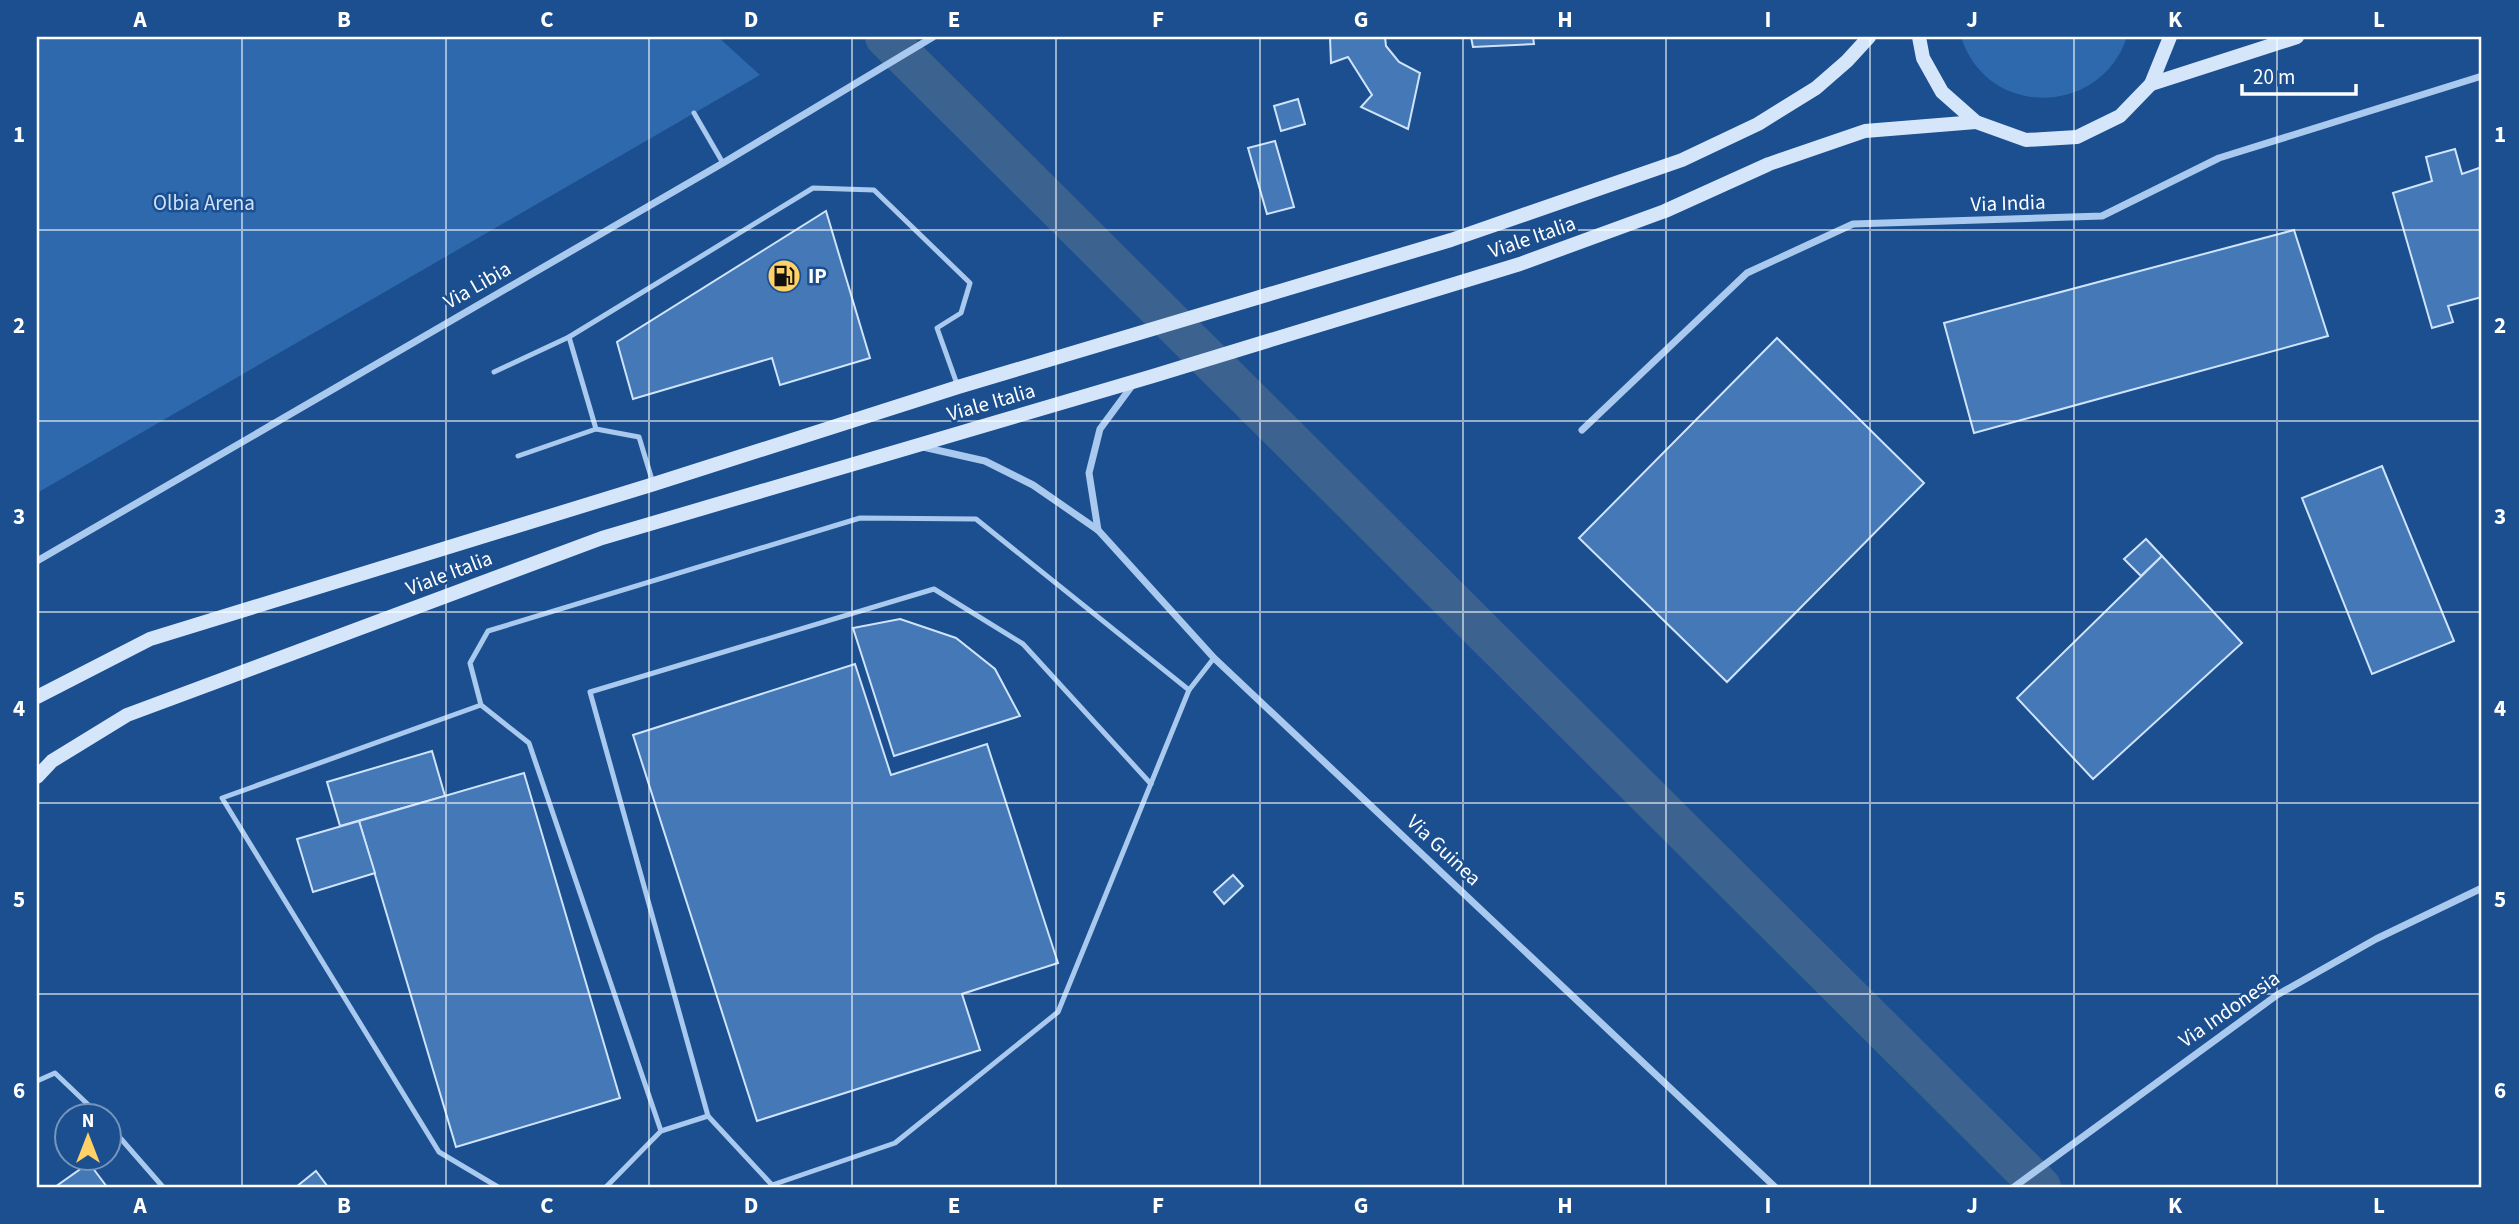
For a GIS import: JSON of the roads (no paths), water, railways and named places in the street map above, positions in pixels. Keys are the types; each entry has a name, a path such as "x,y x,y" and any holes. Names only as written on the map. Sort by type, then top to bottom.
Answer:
{"main road":[{"name":"Viale Italia","path":"37,696 150,639 958,387 1451,240 1682,160 1758,124 1816,88 1869,37"},
{"path":"1919,37 1923,58 1942,92 1976,122 2026,140 2077,137 2120,116 2151,84 2170,37"},
{"path":"2151,84 2297,37"},
{"name":"Viale Italia","path":"37,777 52,761 127,715 602,538 1153,376 1520,264 1665,211 1769,164 1865,131 1976,122"}],"street":[{"name":"Via Libia","path":"37,561 800,118 933,37"},
{"name":"Via India","path":"1582,430 1747,273 1853,225 2102,216 2219,158 2482,76"},
{"path":"1097,530 1089,473 1100,429 1136,381"},
{"name":"Via Guinea","path":"916,445 985,461 1032,485 1097,530 1214,658 1775,1187"},
{"name":"Via Indonesia","path":"2014,1187 2277,995 2376,939 2482,888"}],"lane":[{"path":"694,113 723,163"},
{"path":"494,372 569,337 813,188 874,190 970,283 961,313 937,328 958,387"},
{"path":"569,337 596,429"},
{"path":"518,456 596,429 639,437 654,484"},
{"path":"661,1131 530,743 481,705 470,663 488,631 860,518 976,519 1189,690"},
{"path":"1152,784 1023,644 934,589 590,692 708,1116 772,1185 895,1143 1058,1012 1152,784 1189,690 1214,658"},
{"path":"481,705 222,798 439,1152 498,1187"},
{"path":"37,1082 55,1073 86,1102"},
{"path":"606,1187 661,1131 708,1116"},
{"path":"122,1140 163,1187"}],"waterway":[{"path":"885,37 2041,1187"}],"place":[{"name":"IP","path":"784,276"}],"park label":[{"name":"Olbia Arena","path":"204,203"}]}
